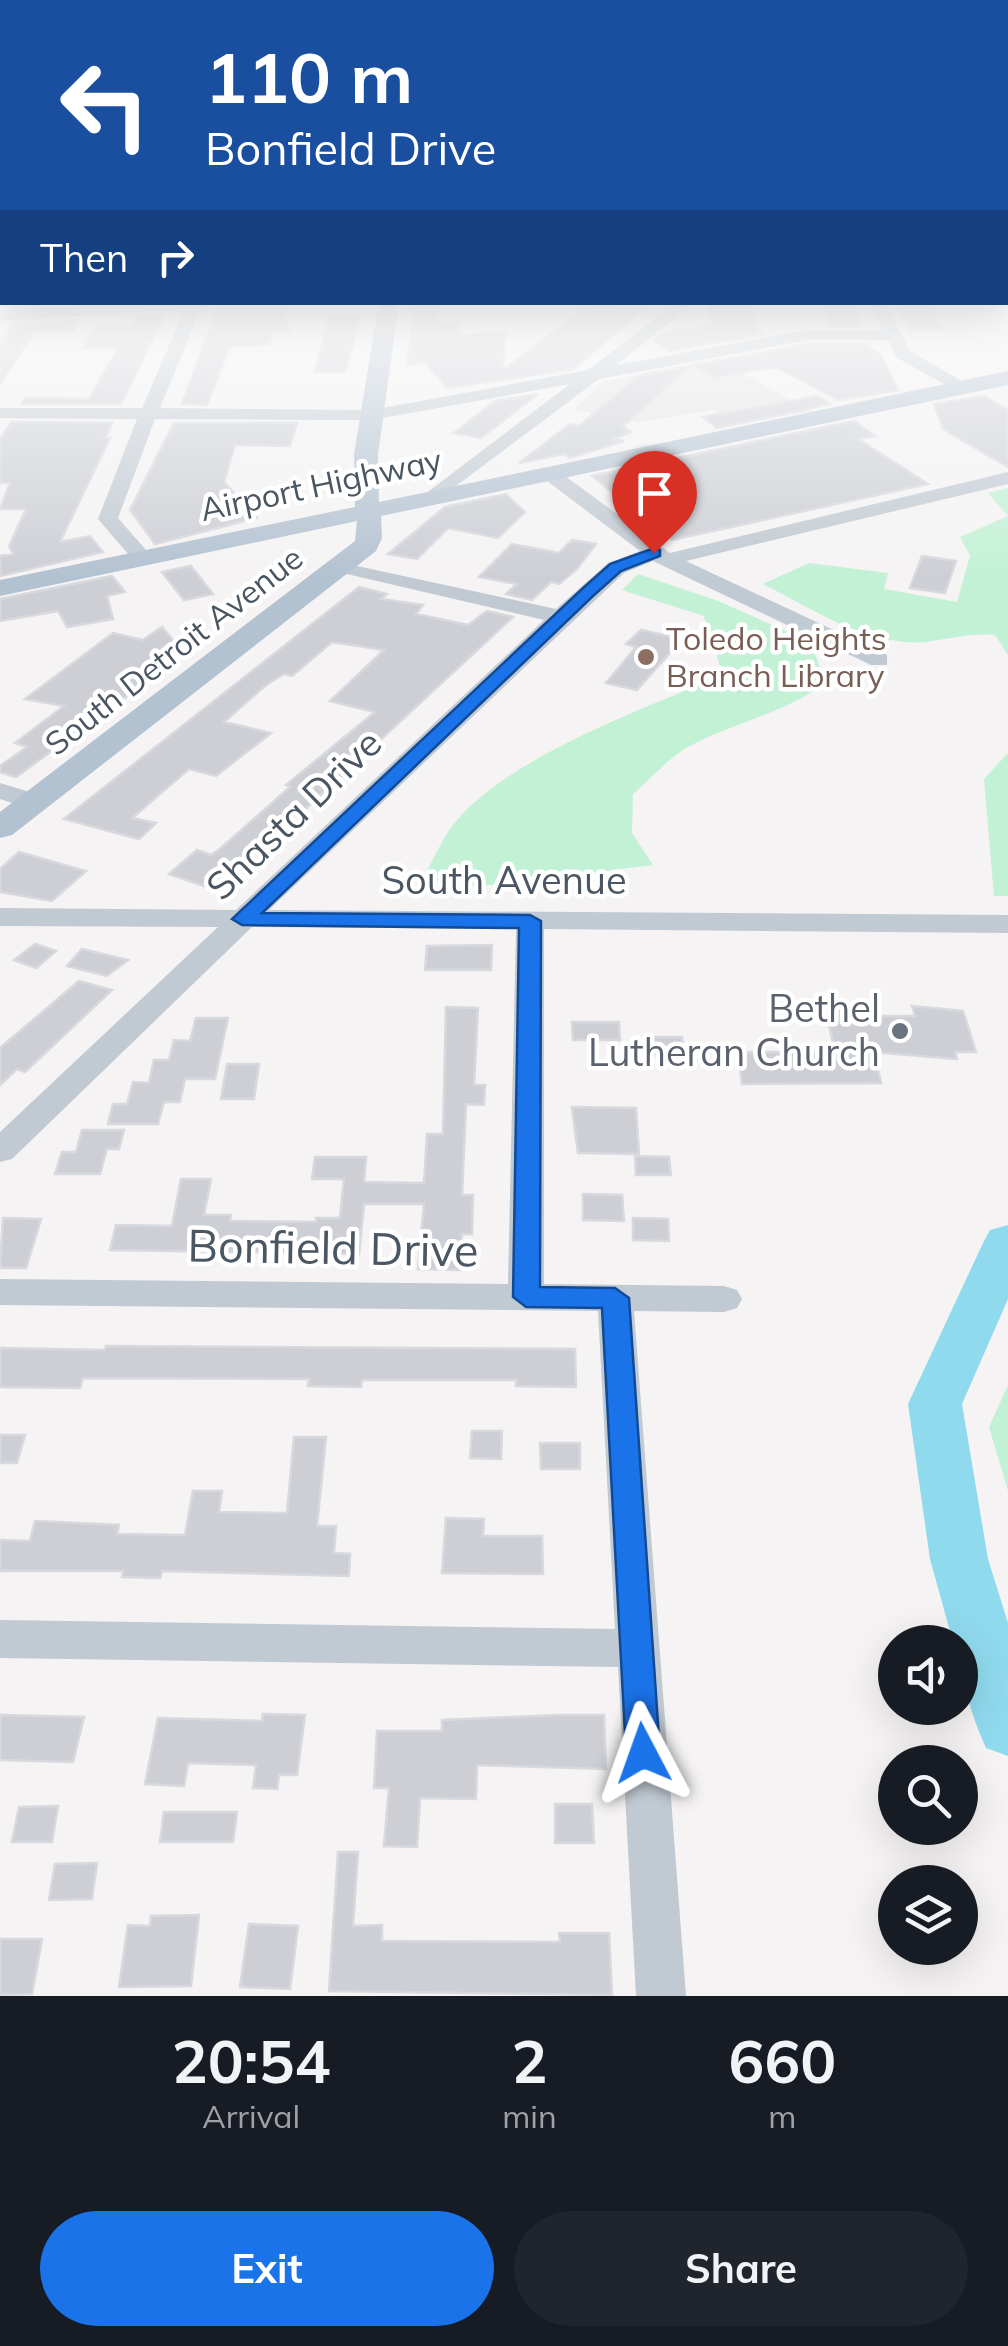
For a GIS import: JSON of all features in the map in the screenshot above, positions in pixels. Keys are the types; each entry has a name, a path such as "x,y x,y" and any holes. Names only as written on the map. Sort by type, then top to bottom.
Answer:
{"main road":[{"path":"352,559 371,533 364,462 376,390"},
{"name":"Airport Highway","path":"0,588 953,390"},
{"path":"364,462 387,489 440,496"},
{"name":"South Detroit Avenue","path":"0,828 352,559 403,528 440,496"}],"street":[{"path":"142,558 108,518 158,390"},
{"path":"0,413 372,415 509,390"},
{"path":"440,496 573,390"},
{"path":"550,474 660,556 879,660"},
{"name":"Shasta Drive","path":"0,1151 616,568 1008,478"},
{"path":"352,559 560,618"},
{"path":"0,792 34,802"},
{"name":"South Avenue","path":"0,917 1008,924"},
{"path":"526,1297 530,921"},
{"name":"Bonfield Drive","path":"0,1292 724,1299"},
{"path":"615,1298 635,1648 661,1996"},
{"path":"0,1639 635,1648"}],"shaded area":[{"path":"594,390 774,390 812,411 738,424 714,410 640,422 573,410"}],"green space":[{"path":"1008,488 1008,516 988,493"},
{"path":"1008,516 1008,655 995,635 904,642 861,632 763,584 809,563 888,573 884,589 957,602 970,556 960,537"},
{"path":"638,574 718,601 811,642 825,683 793,703 688,747 633,794 632,833 653,865 456,889 424,877 450,829 503,780 576,738 723,675 704,616 622,590"},
{"path":"1008,753 1008,896 994,896 984,779"},
{"path":"1008,1385 1008,1491 989,1427"}],"building":[{"path":"94,390 128,390 121,404 22,404 25,398 89,399"},
{"path":"187,390 213,390 207,405 182,404"},
{"path":"621,390 663,390 623,426 631,432 614,439 624,441 570,458 564,454 519,463 570,424 579,426"},
{"path":"820,390 897,390 839,400"},
{"path":"538,394 481,438 454,433 495,401"},
{"path":"818,396 830,404 717,428 703,417"},
{"path":"984,396 1008,410 1008,467 943,429 934,404"},
{"path":"854,421 875,436 858,439 928,484 672,540 592,476"},
{"path":"11,422 112,423 105,438 110,438 60,542 90,536 103,552 0,576 0,556 13,554 9,546 26,509 0,509 10,483 0,483 0,439"},
{"path":"174,423 297,423 290,446 235,445 224,482 257,518 155,544 130,510"},
{"path":"506,494 525,512 498,538 448,528 417,559 388,554 445,507"},
{"path":"572,540 596,544 577,569 559,584 551,582 532,600 506,594 517,584 479,577 512,544 559,553"},
{"path":"922,556 956,561 945,593 910,588"},
{"path":"191,566 213,594 184,600 162,572"},
{"path":"112,576 125,592 107,596 113,619 67,627 58,611 0,621 0,599"},
{"path":"359,587 387,594 381,599 423,605 416,614 468,625 487,611 513,617 298,816 293,814 210,888 169,874 197,850 211,855 221,848 290,787 286,785 375,712 330,701 384,650 332,642 292,676 284,674 266,685 224,722 271,733 216,776 189,769 132,818 156,823 139,839 64,819"},
{"path":"162,627 185,654 16,777 0,772 0,766 27,747 15,743 64,706 25,699 113,633 143,640"},
{"name":"Toledo Heights Branch Library","path":"641,630 682,639 637,690 606,683 636,647 626,644"},
{"path":"19,852 86,871 52,901 0,892 0,869"},
{"path":"35,944 56,951 36,968 14,960"},
{"path":"492,945 491,970 425,970 427,946"},
{"path":"82,949 128,960 107,976 67,966"},
{"path":"79,981 112,990 25,1072 17,1069 0,1085 0,1048"},
{"name":"Bethel Lutheran Church","path":"912,1006 963,1011 976,1052 955,1052 957,1059 874,1052 881,1083 742,1084 738,1052 835,1052 825,1007 860,1007 862,1016 915,1016"},
{"path":"446,1007 478,1008 474,1085 485,1085 484,1105 466,1104 462,1195 473,1195 472,1234 462,1234 460,1270 418,1269 424,1204 364,1204 359,1254 110,1250 116,1225 172,1226 181,1179 211,1179 204,1215 231,1215 230,1221 316,1222 316,1218 340,1218 344,1179 312,1179 315,1157 366,1157 364,1182 424,1183 427,1134 443,1134"},
{"path":"196,1018 228,1018 215,1079 185,1079 180,1102 164,1102 158,1124 108,1124 113,1104 127,1104 133,1082 149,1083 154,1060 169,1060 174,1040 190,1041"},
{"path":"572,1022 619,1022 620,1040 573,1040"},
{"path":"653,1037 682,1037 684,1057 655,1056"},
{"path":"227,1064 259,1064 254,1099 221,1099"},
{"path":"572,1107 636,1108 639,1154 578,1153"},
{"path":"82,1130 124,1130 119,1149 107,1149 100,1174 55,1174 62,1152 76,1152"},
{"path":"635,1156 669,1157 671,1175 636,1175"},
{"path":"583,1194 622,1195 624,1221 583,1220"},
{"path":"3,1218 41,1219 26,1268 0,1268"},
{"path":"633,1218 668,1219 669,1241 633,1240"},
{"path":"106,1346 575,1349 576,1387 516,1386 516,1380 362,1380 361,1387 308,1386 309,1379 83,1378 80,1388 0,1387 0,1348 105,1350"},
{"path":"472,1431 502,1431 501,1459 470,1458"},
{"path":"0,1435 25,1435 17,1463 0,1463"},
{"path":"294,1437 326,1437 317,1526 336,1526 334,1553 350,1554 349,1576 162,1571 160,1578 122,1577 123,1571 0,1571 0,1540 30,1541 35,1521 119,1525 117,1534 185,1535 193,1491 222,1491 219,1512 287,1513"},
{"path":"540,1443 580,1443 580,1469 541,1469"},
{"path":"446,1518 484,1519 483,1536 542,1536 543,1574 442,1573"},
{"path":"263,1714 305,1715 297,1775 279,1775 277,1789 253,1788 256,1765 188,1763 184,1786 145,1784 158,1718 262,1721"},
{"path":"0,1715 84,1717 73,1762 0,1760"},
{"path":"604,1715 606,1769 477,1765 476,1799 420,1798 417,1847 384,1846 389,1788 374,1788 377,1731 442,1731 442,1720"},
{"path":"555,1804 592,1804 594,1843 555,1843"},
{"path":"58,1806 52,1842 12,1842 19,1807"},
{"path":"164,1812 237,1812 233,1842 160,1842"},
{"path":"338,1852 358,1852 353,1926 382,1925 382,1941 560,1942 559,1933 609,1933 612,1995 329,1991"},
{"path":"97,1863 92,1899 49,1900 55,1864"},
{"path":"199,1915 191,1986 119,1987 128,1925 150,1926 151,1916"},
{"path":"249,1924 298,1926 290,1989 240,1987"},
{"path":"0,1939 42,1939 32,1994 0,1995"}],"waterway":[{"path":"1008,1243 935,1404 959,1559 1008,1727"}],"place":[{"name":"Toledo Heights Branch Library","path":"646,657"},
{"name":"Bethel Lutheran Church","path":"900,1031"}],"route":[{"path":"643,1753 615,1298 526,1297 530,921 242,919 588,592 632,558 654,553"}]}
